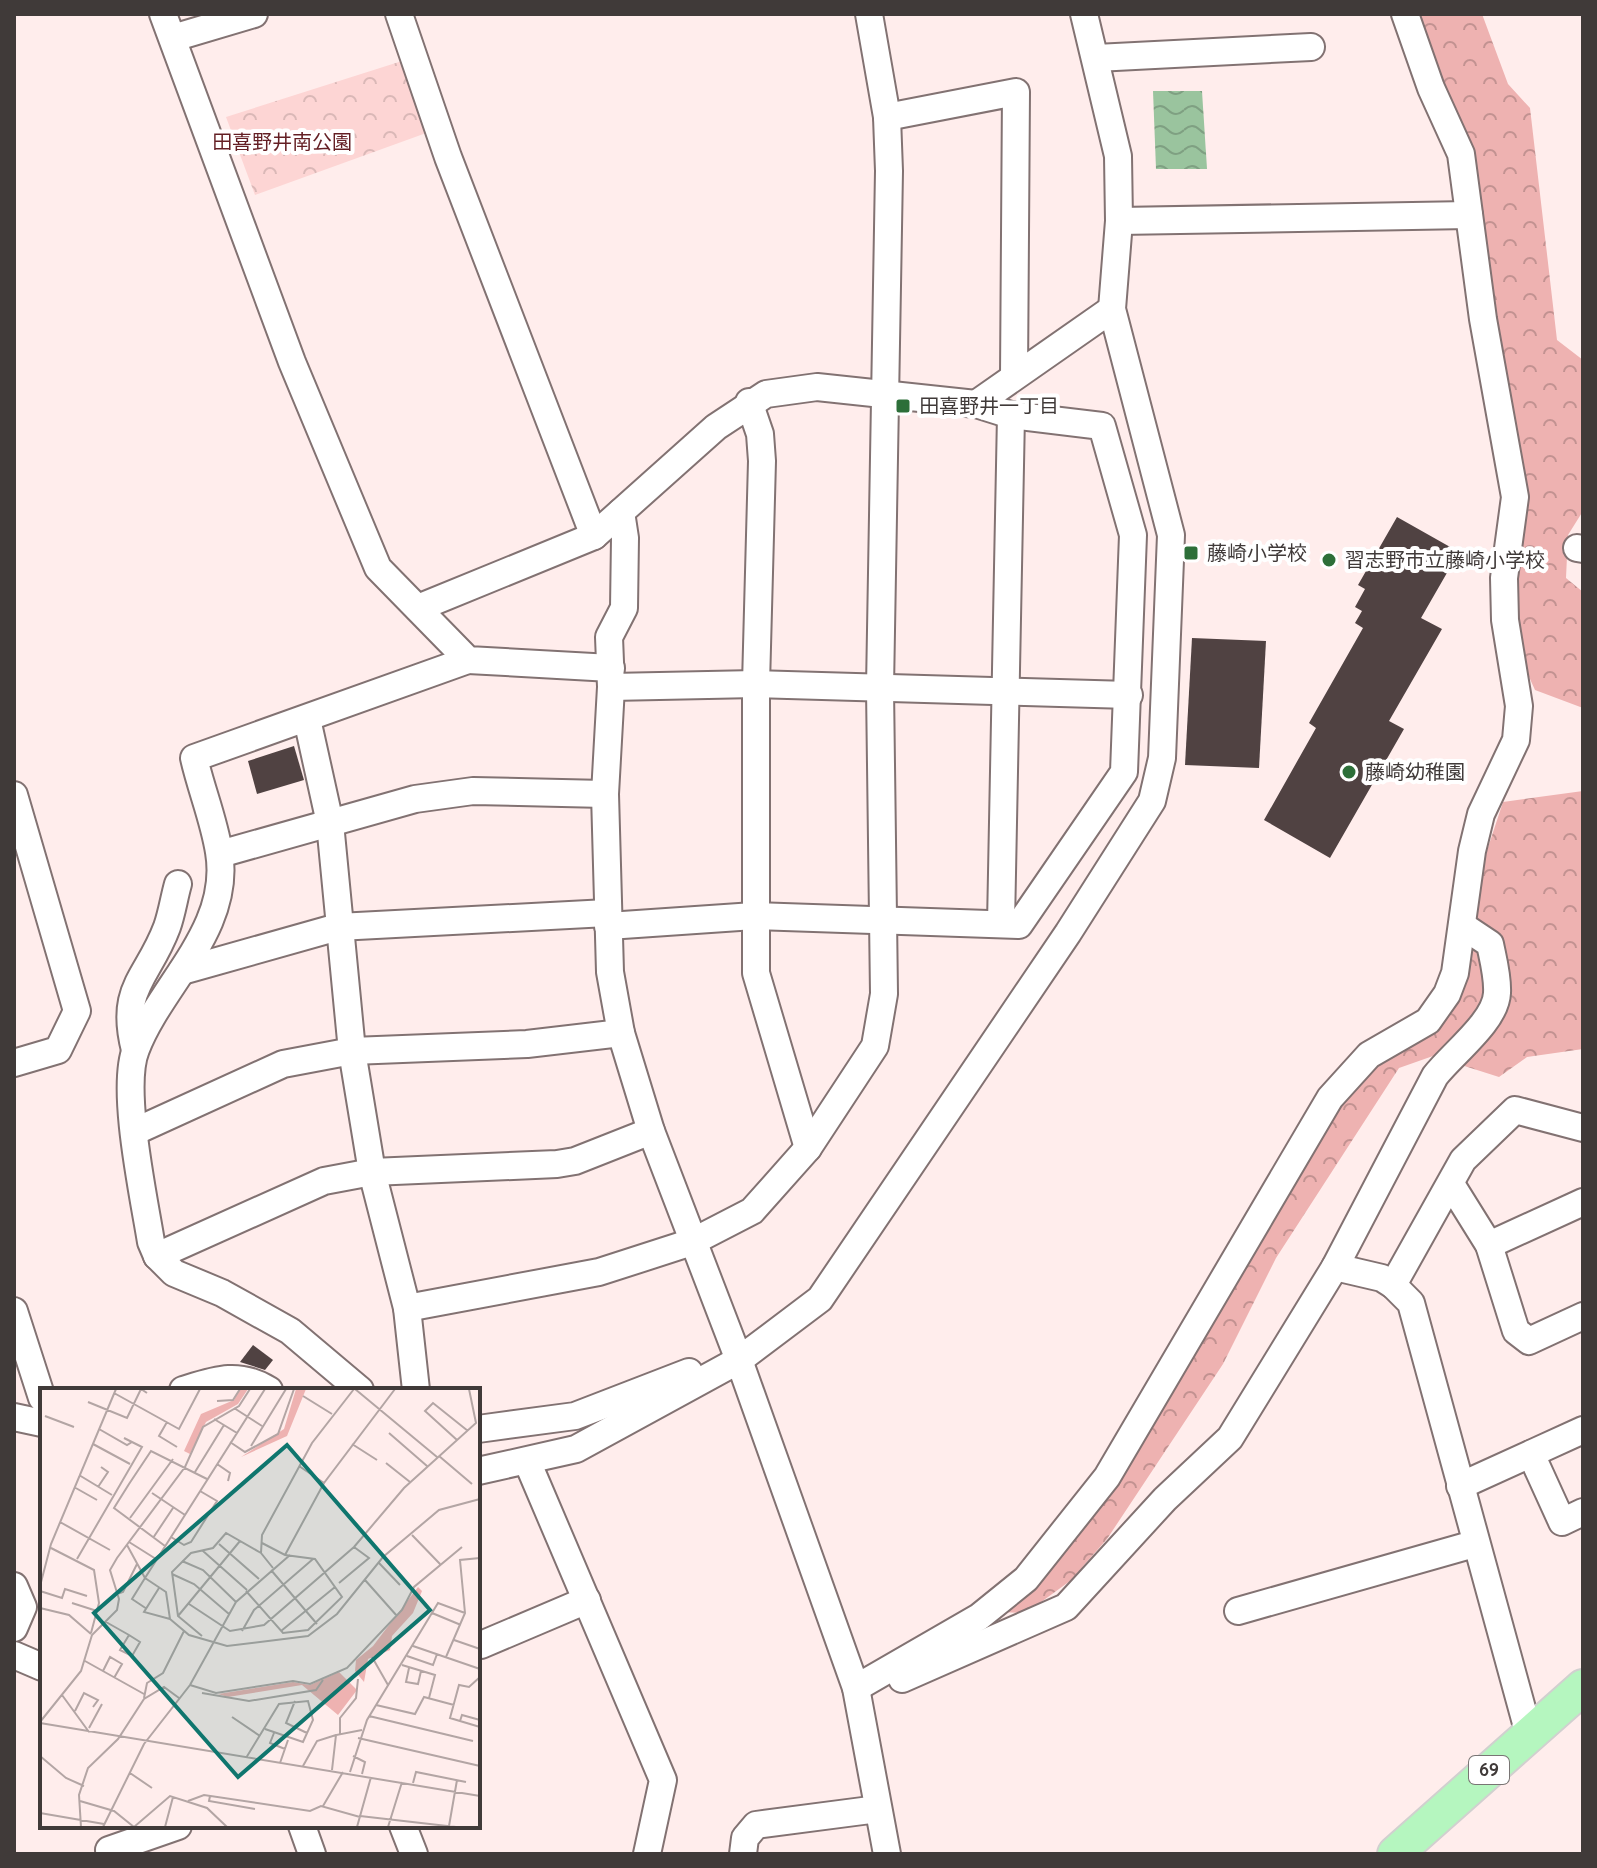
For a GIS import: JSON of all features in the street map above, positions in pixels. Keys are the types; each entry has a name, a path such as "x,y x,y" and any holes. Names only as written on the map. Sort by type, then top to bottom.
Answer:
{"main road":[{"name":"69","path":"1395,1854 1583,1687"}],"street":[{"path":"254,14 168,26 292,362 378,568 468,660"},
{"path":"399,14 453,172 594,536"},
{"path":"407,1308 599,1272 692,1242 752,1211 808,1148 875,1046 884,994 880,688 887,395 887,117 869,14"},
{"path":"480,1471 576,1449 739,1360 820,1299 1068,933 1152,801 1162,758 1171,535 1112,309 1119,221 1118,156 1084,14"},
{"path":"863,1685 979,1617 1026,1579 1107,1477 1330,1098 1369,1055 1428,1021 1447,994 1455,973 1472,851 1481,814 1516,740 1519,706 1505,620 1504,578 1515,497 1483,319 1461,154 1431,88 1405,14"},
{"path":"1096,58 1311,47"},
{"path":"887,117 1016,92 1014,376"},
{"path":"1119,221 1469,215"},
{"path":"976,404 1112,309"},
{"path":"182,971 338,927 754,916 1019,925 1124,772 1133,535 1102,426 1011,415 976,404 817,387 766,394 749,402 594,536 418,608"},
{"path":"749,402 760,434 762,461 756,684 756,973 808,1148"},
{"path":"1001,924 1011,415"},
{"path":"621,512 625,538 624,608 609,637 611,678 605,794 610,972 621,1033 651,1131 692,1242 863,1685 878,1809 887,1854"},
{"path":"135,1050 203,935 217,901 220,854 194,758 468,660 611,678 1129,695"},
{"path":"307,719 330,823 352,1051 372,1172 407,1308 416,1388"},
{"path":"220,854 415,799 473,791 605,794"},
{"path":"14,795 77,1011 58,1050 14,1063"},
{"path":"178,884 167,928 131,998 128,1024 135,1050 131,1085 151,1242 157,1256 174,1273 222,1293 290,1331 358,1388"},
{"path":"863,1685 902,1679 1066,1607 1165,1499 1230,1438 1335,1267 1435,1076 1454,1051 1490,1018 1498,994 1490,944 1463,926"},
{"path":"136,1131 283,1064 352,1051 527,1044 621,1033"},
{"path":"1393,1285 1463,1160 1515,1110 1583,1128"},
{"path":"157,1256 324,1181 372,1172 557,1164 575,1161 651,1131"},
{"path":"1451,1184 1489,1245 1516,1331 1529,1341 1583,1316"},
{"path":"1489,1245 1583,1202"},
{"path":"1335,1267 1382,1278 1411,1303 1474,1544 1529,1734"},
{"path":"14,1311 40,1392"},
{"path":"480,1429 575,1416 694,1370 739,1360"},
{"path":"190,1388 230,1376 254,1381 266,1388"},
{"path":"14,1417 40,1423"},
{"path":"1460,1486 1583,1430"},
{"path":"1531,1454 1562,1522 1583,1512"},
{"path":"527,1461 663,1780 647,1854"},
{"path":"1238,1611 1474,1544"},
{"path":"14,1586 23,1607 14,1628"},
{"path":"481,1645 587,1600"},
{"path":"14,1655 40,1666"},
{"path":"743,1854 745,1838 756,1825 878,1809"},
{"path":"111,1843 170,1828"},
{"path":"303,1828 312,1854"},
{"path":"404,1828 414,1854"}],"green space":[{"path":"1418,14 1482,14 1508,84 1530,108 1557,340 1583,360 1583,511 1568,535 1566,578 1583,592 1583,708 1535,690 1516,648 1514,599 1469,153"},
{"name":"田喜野井南公園","path":"402,61 429,132 255,195 226,117"},
{"path":"1583,791 1583,1049 1527,1057 1499,1077 1433,1056 1399,1068 1276,1258 1223,1364 1107,1539 1070,1581 1026,1613 999,1612 1044,1578 1113,1484 1336,1104 1382,1056 1438,1025 1474,890 1503,802"}],"water":[{"path":"1153,91 1202,91 1207,169 1156,169"}],"building":[{"path":"1397,517 1459,552 1421,618 1442,629 1389,721 1404,729 1330,858 1264,820 1316,728 1309,723 1363,628 1355,623 1362,611 1355,607 1365,589 1358,585"},
{"path":"1192,638 1266,641 1259,768 1185,765"},
{"path":"294,746 304,780 257,794 248,761"},
{"path":"253,1345 273,1360 265,1370 240,1362"}],"place":[{"name":"田喜野井一丁目","path":"903,406"},
{"name":"藤崎小学校","path":"1191,553"},
{"name":"習志野市立藤崎小学校","path":"1329,560"},
{"name":"藤崎幼稚園","path":"1349,772"}]}
